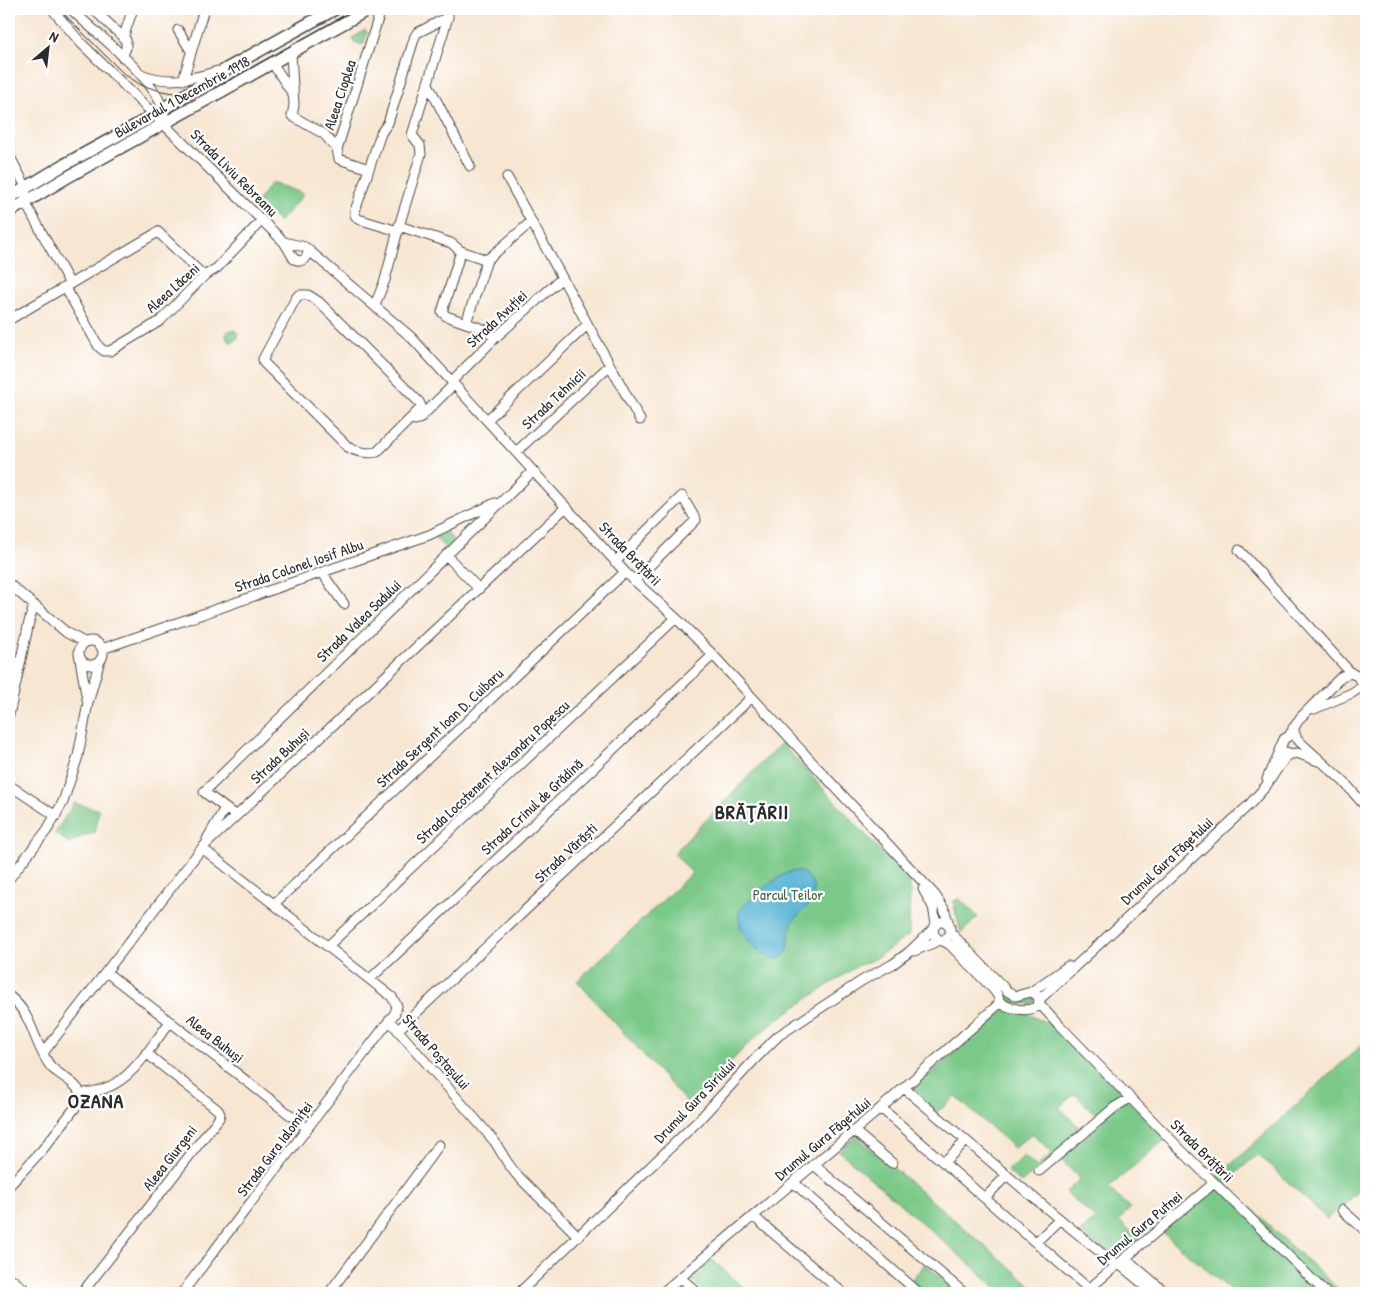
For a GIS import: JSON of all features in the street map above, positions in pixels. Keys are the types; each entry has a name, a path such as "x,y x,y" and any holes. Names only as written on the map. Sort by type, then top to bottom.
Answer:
{"main road":[{"name":"Bulevardul 1 Decembrie 1918","path":"9,198 159,112 228,68 335,9"},
{"name":"Bulevardul 1 Decembrie 1918","path":"9,212 369,9"}],"street":[{"name":"Strada Liviu Rebreanu","path":"52,9 81,43 159,112"},
{"name":"Strada Liviu Rebreanu","path":"71,9 139,73 157,94 159,112 164,124 294,250"},
{"path":"123,38 133,9"},
{"path":"183,80 204,9"},
{"name":"Aleea Cioplea","path":"369,170 339,159 337,149 381,9"},
{"path":"97,10 123,38 126,44 122,57"},
{"path":"375,306 385,280 398,228 422,154 420,145 412,135 448,13"},
{"path":"448,13 417,33 388,123 381,133 355,211 358,219 452,243 461,251 487,260"},
{"path":"178,30 191,51"},
{"path":"292,53 292,116 324,134 337,149"},
{"path":"273,64 293,94"},
{"name":"Strada Liviu Rebreanu","path":"139,73 157,79 183,80 228,68"},
{"path":"428,84 470,166"},
{"path":"9,155 26,187 25,202"},
{"path":"507,178 640,420"},
{"name":"Aleea Lăceni","path":"25,202 99,347 104,351 114,348 160,321 204,276 216,268 262,220"},
{"path":"466,323 487,260 531,222"},
{"path":"9,320 158,232 204,276"},
{"path":"306,259 307,249 301,245 294,250 294,259 298,261 306,259 325,262"},
{"name":"Strada Brățării","path":"307,249 325,262 412,337 615,562 713,655 941,904 950,929 1007,991"},
{"path":"461,251 442,312 446,316 486,330 495,338"},
{"name":"Strada Avuției","path":"408,422 419,410 419,402 319,302 308,295 299,295 263,359 264,363 348,447 354,450 373,453 377,452 408,422 419,419 495,338 562,278"},
{"path":"486,420 587,325"},
{"name":"Strada Tehnicii","path":"516,452 610,365"},
{"name":"Strada Valea Sadului","path":"225,808 204,792 533,471"},
{"path":"615,562 682,496 696,520 634,581"},
{"name":"Strada Colonel Iosif Albu","path":"102,649 429,535 502,500"},
{"name":"Strada Buhuși","path":"44,1053 202,848 566,507"},
{"path":"1239,550 1363,687 1307,712"},
{"path":"446,555 479,590"},
{"path":"323,572 344,604"},
{"name":"Strada Sergent Ioan D. Cuibaru","path":"274,904 625,572"},
{"path":"9,584 67,633 84,642 95,642 102,649 88,703 73,775 56,816 9,879"},
{"path":"9,715 34,605"},
{"name":"Strada Locotenent Alexandru Popescu","path":"328,946 676,618"},
{"path":"67,633 80,655 90,664 100,660"},
{"path":"84,642 80,655 88,703"},
{"name":"Strada Crinul de Grădină","path":"370,979 713,655"},
{"path":"1293,754 1300,748 1295,736 1297,721 1345,674 1355,676"},
{"path":"1340,678 1341,688 1349,693"},
{"name":"Strada Vărăști","path":"398,1030 752,697"},
{"path":"1295,736 1284,740 1282,745 1284,751 1323,763"},
{"path":"1295,736 1344,782 1366,807"},
{"name":"Drumul Gura Făgetului","path":"1259,794 1282,745"},
{"name":"Drumul Gura Făgetului","path":"1037,1004 1259,794 1293,754"},
{"path":"9,785 56,816"},
{"path":"202,848 225,808 236,816"},
{"name":"Strada Poștașului","path":"202,848 396,1000 397,1010 389,1020 495,1142 516,1174 578,1236"},
{"name":"Strada Brățării","path":"910,870 933,907 934,927"},
{"path":"942,940 949,938 950,929 944,922 934,927 934,936 942,940 999,999 1013,1007 1037,1004"},
{"name":"Drumul Gura Siriului","path":"519,1293 698,1121 778,1036 863,980 884,970 909,952 934,927"},
{"name":"Drumul Gura Siriului","path":"909,952 942,940"},
{"name":"Drumul Gura Făgetului","path":"1031,992 1093,949"},
{"name":"Aleea Buhuși","path":"106,972 307,1128"},
{"path":"1007,991 1019,996 1031,992"},
{"name":"Drumul Gura Făgetului","path":"662,1293 904,1088 999,999 1003,992 1007,991"},
{"name":"Strada Brățării","path":"1031,992 1037,995 1037,1004 1326,1293"},
{"path":"9,996 23,1009 44,1053 54,1069 77,1088 80,1093 78,1104 33,1161 9,1186"},
{"name":"Strada Gura Ialomiței","path":"182,1293 389,1020"},
{"path":"80,1093 98,1092 113,1086 126,1076 170,1022"},
{"name":"Aleea Giurgeni","path":"82,1293 219,1118 218,1110 146,1053"},
{"path":"904,1088 1060,1219 1120,1263 1166,1293"},
{"path":"1039,1170 1115,1107 1130,1098"},
{"path":"881,1108 1036,1242 1087,1291"},
{"path":"854,1131 892,1163"},
{"path":"944,1162 966,1141"},
{"path":"328,1293 439,1145"},
{"path":"814,1165 964,1293"},
{"path":"985,1198 1007,1175"},
{"path":"793,1182 919,1293"},
{"name":"Drumul Gura Putnei","path":"1087,1291 1214,1183"},
{"path":"1342,1210 1366,1231"},
{"path":"753,1216 843,1293"},
{"path":"1036,1242 1060,1219"},
{"path":"1120,1263 1154,1293"},
{"path":"9,1277 30,1293"},
{"path":"681,1278 698,1293"}],"green space":[{"path":"365,30 367,32 363,45 354,42 353,38"},
{"path":"272,182 304,194 279,222 257,202"},
{"path":"230,330 234,330 238,336 234,342 230,342 226,338 226,334"},
{"path":"447,532 454,542 447,550 435,538"},
{"name":"Parcul Teilor","path":"781,743 910,883 909,935 875,959 857,966 779,1018 747,1045 689,1105 577,981 692,873 674,853"},
{"path":"74,803 99,810 94,833 84,835 70,844 55,833"},
{"path":"959,898 978,917 961,933 953,902"},
{"path":"1005,994 1026,994 1034,996 1035,1001 1031,1004 1013,1003 1003,998 1002,996"},
{"path":"1005,1010 1026,1013 1057,1028 1167,1138 1108,1188 1130,1208 1119,1221 1142,1241 1115,1263 1080,1232 1096,1219 1066,1192 1080,1179 1060,1159 1103,1122 1075,1094 1059,1107 1083,1131 1021,1183 1007,1171 1024,1156 1037,1167 1052,1153 1032,1133 1014,1148 956,1097 937,1112 910,1090"},
{"path":"1366,1041 1366,1185 1327,1219 1258,1154 1225,1183 1343,1293 1234,1293 1162,1232 1213,1187 1215,1179"},
{"path":"856,1136 1040,1293 1003,1293 839,1151"},
{"path":"710,1258 750,1293 706,1293 687,1277"},
{"path":"925,1264 959,1293 923,1293 910,1281"}],"water":[{"path":"799,871 809,878 814,888 814,893 809,904 793,922 787,952 779,959 774,958 762,953 748,940 741,930 738,914 760,891 775,880 788,872"}],"tram line":[{"path":"59,9 124,74 141,85 181,94 212,88 234,78 355,9"}],"district":[{"name":"BRĂȚĂRII","path":"752,812"},
{"name":"OZANA","path":"96,1101"}]}
